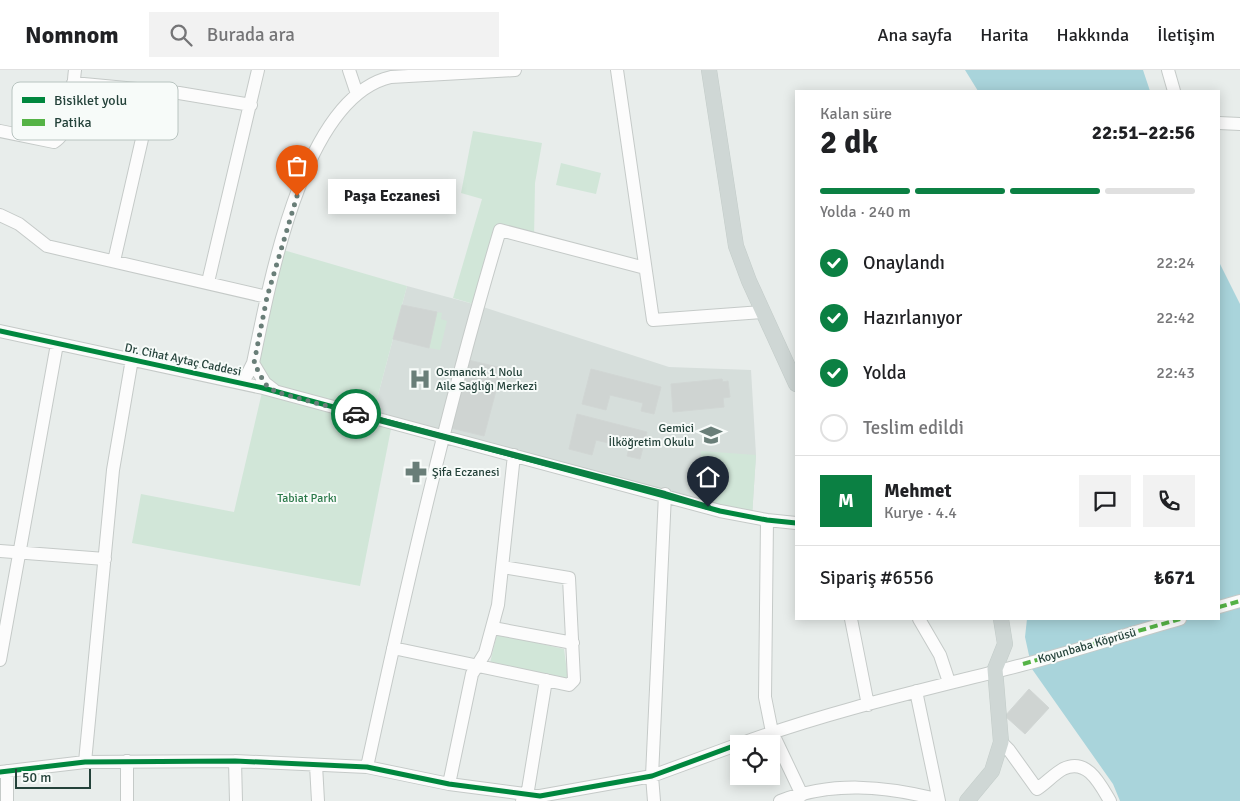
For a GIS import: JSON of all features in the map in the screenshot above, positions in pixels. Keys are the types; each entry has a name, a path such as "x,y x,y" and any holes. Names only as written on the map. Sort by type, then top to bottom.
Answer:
{"main road":[{"path":"709,70 736,246 762,312 795,382"},
{"path":"967,801 992,771 1001,742 996,671 1005,644 1001,620"}],"street":[{"path":"208,282 258,70"},
{"path":"349,70 357,94"},
{"path":"232,381 247,375 254,363 267,297 280,250 309,163 330,127 357,94 376,82 391,77 515,70"},
{"path":"617,70 653,320 762,312"},
{"path":"1168,70 1174,90"},
{"path":"74,76 106,82"},
{"path":"178,95 251,105"},
{"path":"1220,123 1240,124"},
{"path":"44,140 54,142 57,140"},
{"path":"114,261 142,140"},
{"path":"0,215 19,224 47,246 267,297"},
{"path":"367,767 442,436 500,230 645,268"},
{"name":"Dr. Cihat Aytaç Caddesi","path":"0,331 232,381 720,510 767,520 795,523"},
{"path":"0,660 57,344"},
{"path":"85,762 113,470 132,359"},
{"path":"254,363 265,384 276,392"},
{"path":"449,784 472,674 485,653 493,628 503,567 514,455"},
{"path":"654,801 652,776 665,494"},
{"path":"767,520 764,684 766,710 772,732 802,794"},
{"path":"0,551 105,560"},
{"path":"393,648 569,685 574,680 569,578 503,567"},
{"path":"1220,607 1240,601"},
{"path":"851,620 868,705"},
{"path":"920,620 940,655 949,682"},
{"name":"Koyunbaba Köprüsü","path":"764,735 916,691 1024,664 1177,620"},
{"path":"493,628 572,643"},
{"path":"524,798 546,680"},
{"path":"780,801 824,789 852,786 900,790 938,800 916,691"},
{"path":"1001,742 1010,750 1037,789 1064,769 1077,767 1089,771 1097,779 1110,801"},
{"name":"Koyunbaba Köprüsü","path":"4,771 85,762 127,761 235,761 316,764 367,767 524,798 652,776 730,747"},
{"path":"127,761 127,801"},
{"path":"235,761 236,801"},
{"path":"316,764 318,801"},
{"path":"4,771 7,801"}],"shaded area":[{"path":"407,286 477,305 669,367 751,370 756,455 752,517 372,418"}],"green space":[{"path":"473,131 542,143 535,183 534,239 500,230 477,305 453,298 482,199 461,193"},
{"path":"561,163 601,173 596,194 556,185"},
{"name":"Tabiat Parkı","path":"280,249 407,286 372,418 392,424 360,586 132,543 141,494 234,512 263,388 253,363"},
{"path":"437,312 442,313 441,319 447,321 440,350 429,348"},
{"path":"701,451 756,455 752,517 697,504"},
{"path":"497,634 564,649 568,679 490,663"}],"water":[{"path":"965,70 1143,70 1150,90 977,90"},
{"path":"1220,264 1240,304 1240,801 1120,801 1113,784 1032,669 1025,637 1027,620 1220,620"}],"building":[{"path":"402,305 437,312 429,348 393,339"},
{"path":"468,360 502,368 484,436 451,428"},
{"path":"591,369 661,387 654,414 641,411 643,403 610,395 606,410 582,404"},
{"path":"722,379 723,382 728,381 730,397 723,398 724,407 673,412 671,384"},
{"path":"577,414 647,432 640,459 627,456 629,448 596,440 592,455 569,449"},
{"path":"1029,689 1049,708 1025,734 1005,716"}],"marked path":[{"path":"1220,607 1240,601"},
{"path":"1023,664 1177,620"}],"cycle path":[{"path":"0,331 263,388 720,511 767,520 795,523"},
{"path":"0,772 85,762 235,761 367,767 449,784 540,796 652,776 730,747"}],"way so far":[{"path":"297,196 267,297 254,363 258,374 265,384 276,392 356,414"}],"place":[{"name":"Paşa Eczanesi","path":"297,196"},
{"name":"Osmancık 1 Nolu Aile Sağlığı Merkezi","path":"420,379"},
{"name":"Gemici İlköğretim Okulu","path":"711,435"},
{"name":"Şifa Eczanesi","path":"416,472"}],"route":[{"path":"356,414 665,494 708,507"}]}
